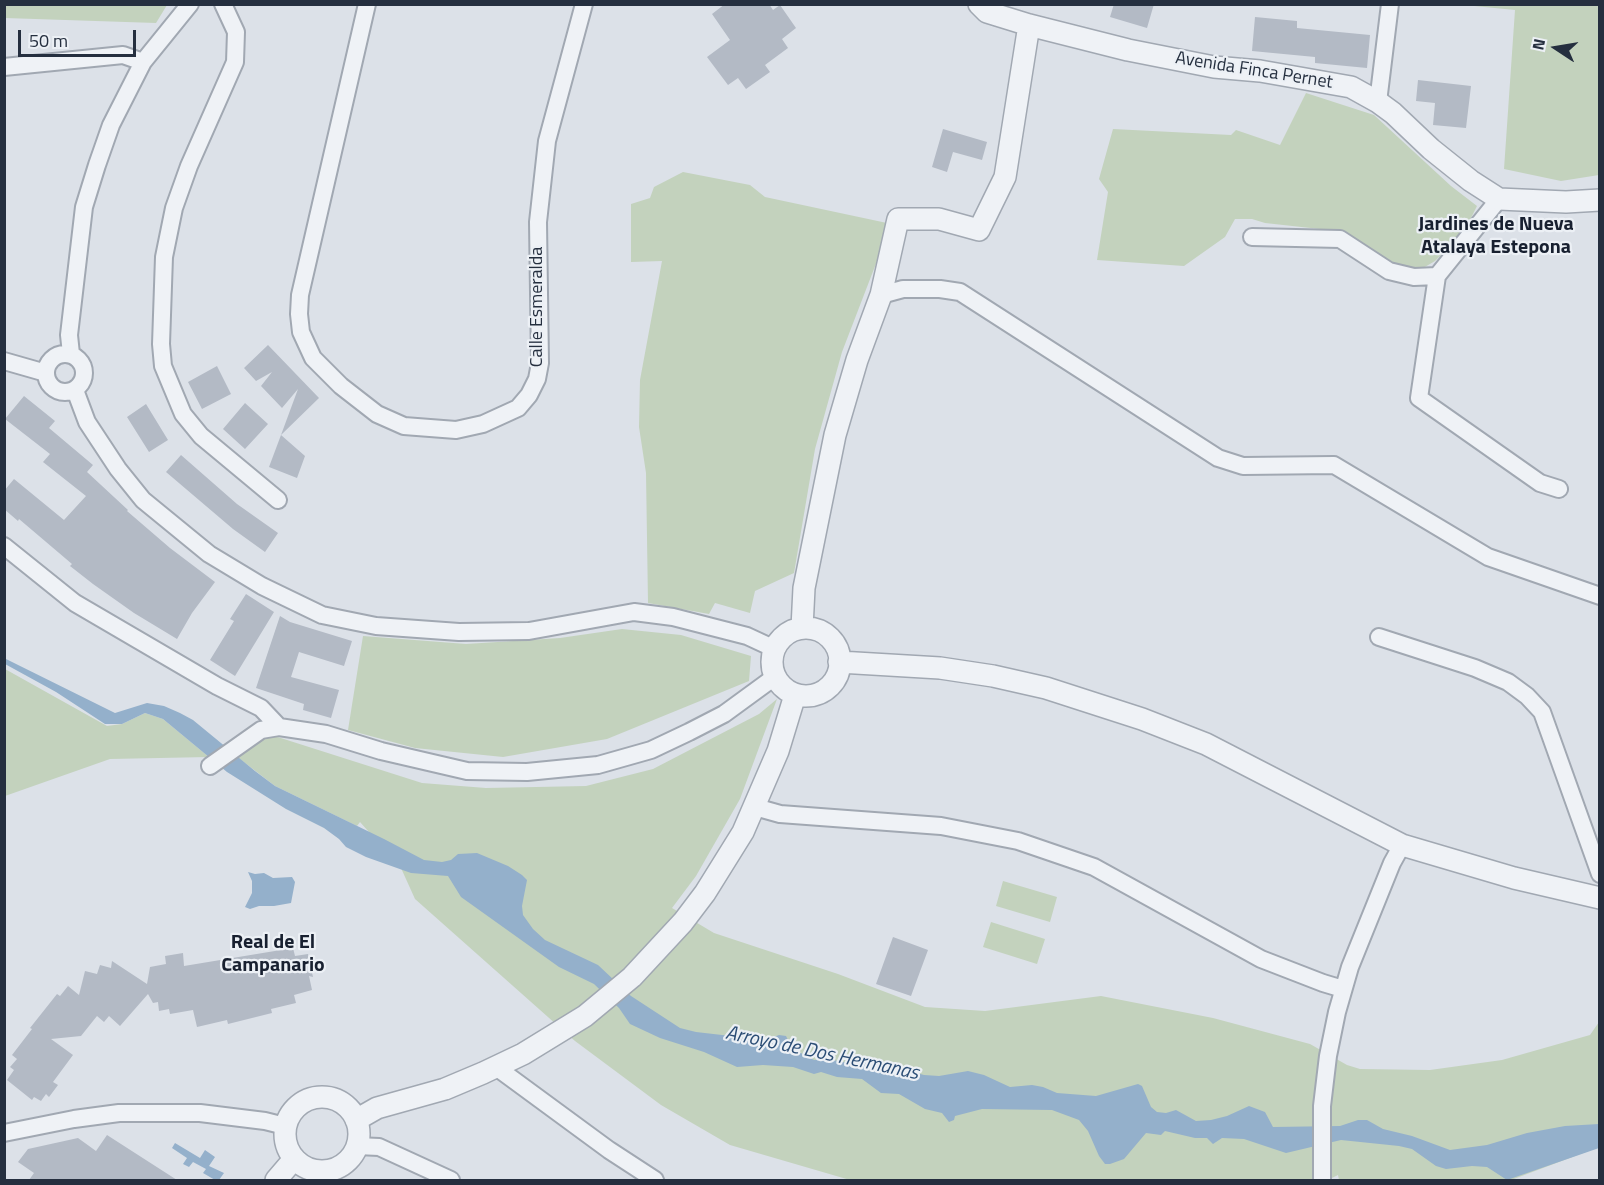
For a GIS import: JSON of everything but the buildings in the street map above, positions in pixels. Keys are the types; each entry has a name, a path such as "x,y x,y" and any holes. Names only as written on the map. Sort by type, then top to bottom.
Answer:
{"street":[{"path":"71,354 69,336 84,207 111,125 143,62 190,4"},
{"path":"223,4 236,32 235,62 189,166 174,208 164,257 161,344 163,366 183,414 201,436 278,500"},
{"name":"Calle Esmeralda","path":"367,4 300,295 301,332 313,358 341,386 378,414 404,426 456,430 483,424 518,408 530,395 537,380 540,363 538,222 547,141 584,4"},
{"name":"Avenida Finca Pernet","path":"979,4 987,12 1029,25 1128,50 1214,67 1260,71 1351,87 1378,102 1471,181 1498,199"},
{"path":"1378,102 1390,4"},
{"path":"802,628 804,588 835,435 857,360 882,294 898,219 939,219 979,230 1005,177 1029,25"},
{"path":"4,67 123,55 143,62"},
{"path":"1559,489 1540,483 1419,398 1437,276 1498,199 1581,191 1599,187"},
{"path":"1498,199 1566,202 1599,200"},
{"path":"1252,237 1340,239 1389,271 1414,277 1437,276"},
{"path":"882,294 903,289 940,289 960,292 1218,458 1244,466 1334,465 1488,557 1599,596"},
{"path":"58,354 71,354 81,362 85,374 83,381 75,390 68,392 56,390 47,380 46,368 58,354"},
{"path":"4,361 46,373"},
{"path":"75,390 87,422 118,469 143,500 209,554 262,586 322,615 376,626 459,632 529,631 634,612 673,616 747,636 775,649"},
{"path":"4,546 75,603 217,686 261,708 279,727"},
{"path":"802,628 813,629 831,639 837,648 839,662 836,679 820,693 810,696 795,695 782,685 772,666 775,649 783,637 802,628"},
{"path":"1379,637 1475,668 1508,682 1527,696 1542,712 1599,874"},
{"path":"839,662 940,668 993,676 1046,688 1142,719 1206,744 1402,845 1514,878 1599,898"},
{"path":"210,765 261,730 279,727 326,734 381,751 467,771 527,772 598,765 651,750 724,714 776,676"},
{"path":"356,1120 376,1108 445,1089 496,1067 585,1016 632,977 683,922 705,893 743,832 778,751 795,695"},
{"path":"755,807 780,814 941,826 1018,841 1094,867 1261,959 1343,989"},
{"path":"1321,1173 1322,1106 1328,1056 1343,989 1392,863 1402,845"},
{"path":"496,1067 609,1150 655,1180"},
{"path":"328,1097 345,1105 356,1120 357,1146 353,1154 341,1166 325,1171 308,1169 294,1159 286,1144 285,1126 294,1109 309,1099 328,1097"},
{"path":"4,1132 119,1113 200,1113 265,1121 285,1126"},
{"path":"357,1146 380,1147 451,1180"},
{"path":"276,1180 294,1159"}],"green space":[{"path":"5,4 167,5 156,23 5,18"},
{"path":"1464,5 1599,5 1599,175 1561,181 1504,169 1515,10"},
{"path":"1306,93 1374,115 1451,186 1477,206 1464,232 1435,261 1413,274 1338,231 1265,223 1252,219 1235,219 1225,237 1184,266 1097,260 1108,192 1099,179 1113,129 1231,135 1236,130 1280,145"},
{"path":"683,172 750,185 765,197 887,223 882,248 842,352 815,449 794,573 755,591 750,613 715,603 709,614 648,603 646,473 639,427 640,380 662,261 631,262 631,204 650,198 654,187"},
{"path":"622,629 681,635 751,656 749,681 607,739 503,757 415,748 348,730 363,636 466,644 560,638"},
{"path":"5,669 107,726 122,724 145,713 163,719 209,757 110,759 5,796"},
{"path":"777,699 740,799 696,876 672,908 714,933 838,974 925,1007 985,1011 1101,996 1213,1018 1310,1044 1347,1065 1360,1069 1430,1070 1502,1060 1590,1035 1599,1022 1599,1147 1511,1180 1339,1180 1338,1175 1328,1180 850,1180 730,1145 661,1105 575,1041 415,899 401,868 360,822 357,826 275,786 236,756 265,733 422,783 486,788 586,786 653,769 759,714"},
{"path":"1003,881 1057,897 1050,922 996,906"},
{"path":"991,922 1045,939 1037,964 983,947"}],"water":[{"path":"4,658 115,713 147,703 164,706 180,713 193,720 275,786 424,860 442,862 451,860 458,854 477,853 508,866 527,880 522,906 523,915 533,929 545,940 598,965 631,996 680,1028 757,1039 786,1036 790,1044 799,1052 814,1060 848,1063 867,1061 879,1066 894,1067 924,1075 939,1076 968,1071 984,1075 1010,1087 1032,1085 1057,1093 1096,1096 1138,1084 1142,1086 1151,1107 1157,1112 1166,1113 1176,1110 1196,1121 1227,1116 1249,1106 1265,1112 1273,1127 1340,1126 1358,1120 1367,1120 1383,1129 1412,1136 1450,1150 1487,1145 1527,1133 1565,1126 1599,1124 1599,1148 1507,1180 1487,1167 1446,1169 1436,1166 1412,1149 1399,1146 1341,1140 1286,1153 1244,1139 1222,1138 1213,1144 1207,1138 1195,1138 1165,1131 1161,1135 1146,1133 1124,1159 1105,1164 1088,1131 1079,1120 1052,1110 982,1109 955,1116 954,1120 949,1122 942,1113 925,1109 899,1094 881,1093 862,1079 837,1077 821,1072 814,1074 793,1067 763,1065 737,1067 704,1052 660,1038 630,1024 619,1008 594,984 559,967 461,897 448,876 411,873 366,857 346,847 324,828 286,809 227,772 163,719 145,713 122,724 105,724 56,692 5,664"},
{"path":"248,872 264,873 273,878 292,877 295,882 291,903 250,909 245,907 252,893 252,881"},
{"path":"175,1143 200,1158 205,1150 215,1157 209,1166 224,1173 219,1180 203,1173 206,1169 193,1162 189,1167 183,1164 187,1158 172,1148"}],"district":[{"name":"Jardines de Nueva Atalaya Estepona","path":"1496,236"},
{"name":"Real de El Campanario","path":"273,954"}],"water label":[{"name":"Arroyo de Dos Hermanas","path":"822,1054"}]}
